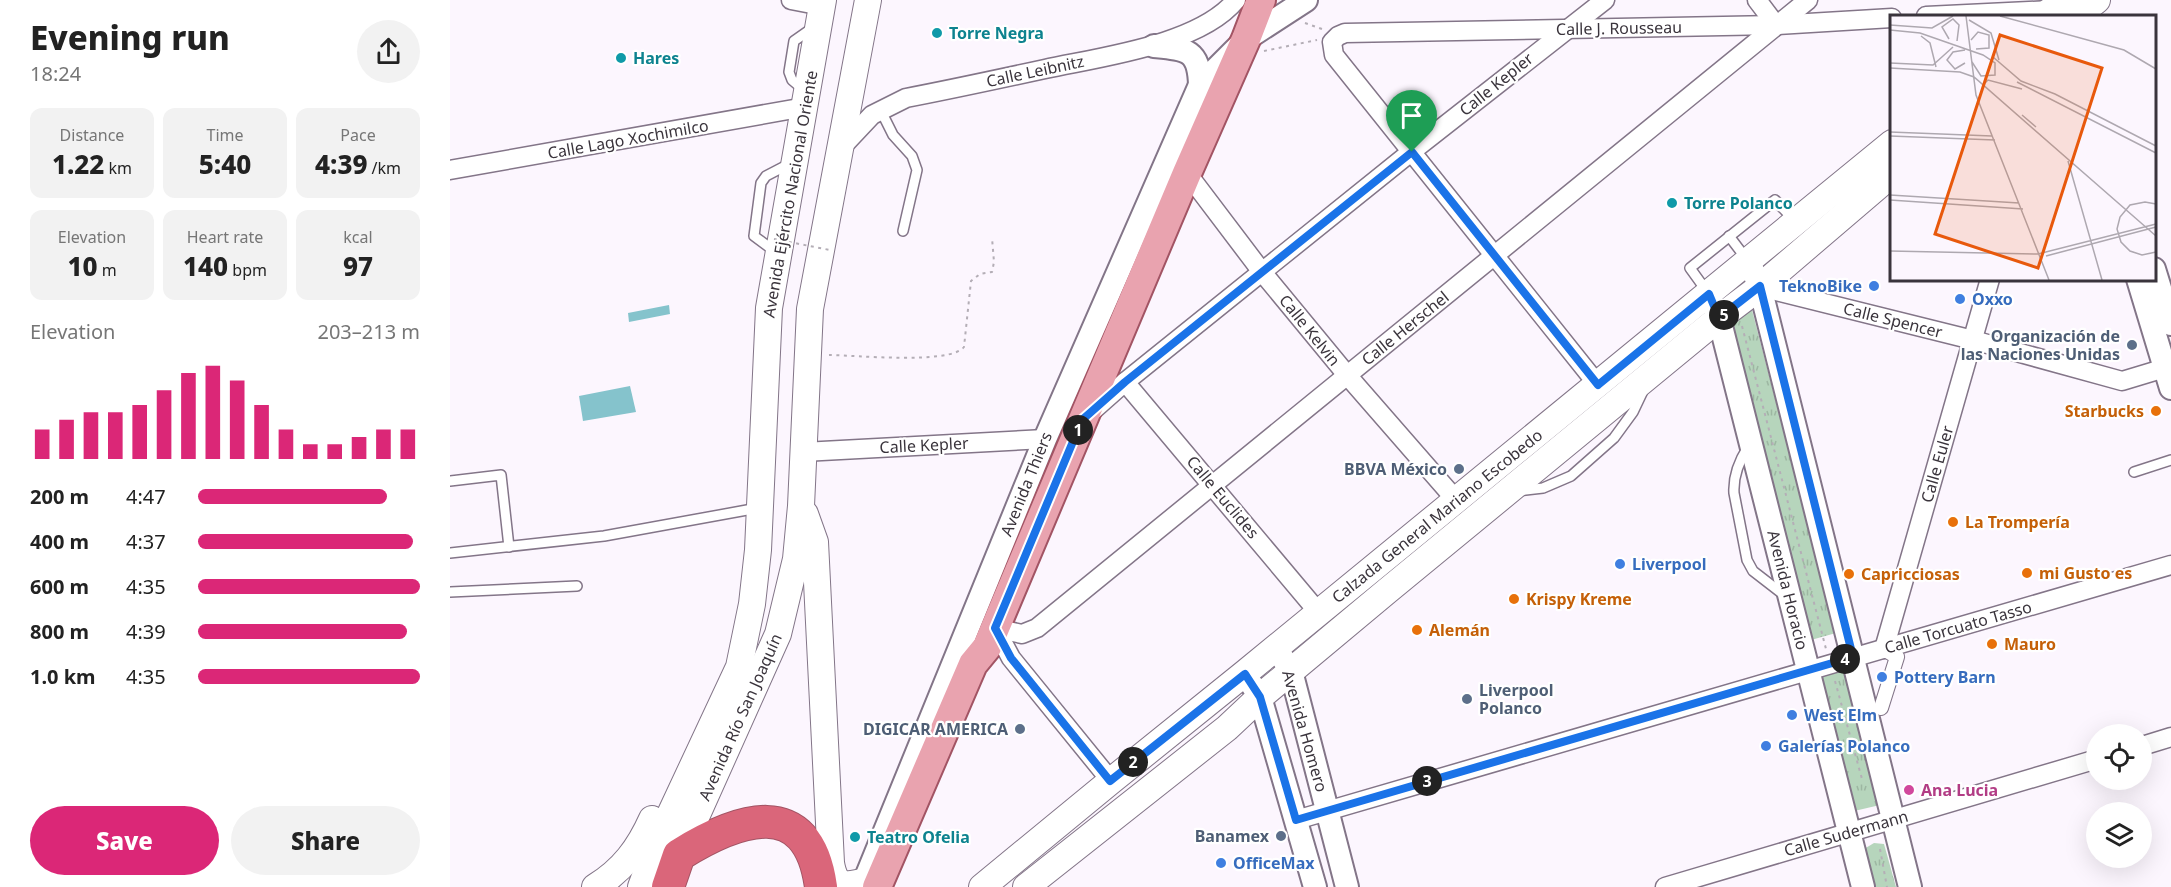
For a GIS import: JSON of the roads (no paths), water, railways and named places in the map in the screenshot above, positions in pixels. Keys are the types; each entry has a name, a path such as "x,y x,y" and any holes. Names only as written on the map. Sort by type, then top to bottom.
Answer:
{"highway":[{"path":"679,855 717,833 729,829 759,822 776,823 792,828 805,842 816,864 821,887"},
{"name":"Avenida Río San Joaquín","path":"655,884 679,855"}],"main road":[{"path":"868,0 810,309 801,506 815,542 831,863 833,874 838,882 845,886 868,885 891,856 974,664 991,637"},
{"path":"2079,15 2097,0"},
{"name":"Avenida Thiers","path":"991,637 1082,420 1176,167 1242,48 1272,7"},
{"name":"Avenida Ejército Nacional Oriente","path":"752,604 758,550 769,308 776,247 795,161 822,10"},
{"name":"Calzada General Mariano Escobedo","path":"982,887 1890,145"},
{"name":"Calzada General Mariano Escobedo","path":"1026,887 1227,728 1291,671 1650,377 1890,176"},
{"name":"Avenida Río San Joaquín","path":"679,855 778,634 796,559 801,506"},
{"path":"595,887 620,869 642,841 726,655 752,604"},
{"name":"Avenida Río San Joaquín","path":"655,884 660,836 739,667 752,604"},
{"path":"895,887 988,669 991,637"}],"street":[{"path":"791,0 822,10"},
{"name":"Calle Leibnitz","path":"840,149 872,115 906,98 1154,46 1199,27 1229,8 1236,0"},
{"path":"1272,7 1306,0"},
{"name":"Calle Kepler","path":"1082,420 1125,382 1565,29 1605,0"},
{"path":"1757,0 1776,24"},
{"name":"Calle Herschel","path":"991,637 1022,634 1037,628 1808,0"},
{"path":"1940,15 2056,7 2076,15"},
{"name":"Calle J. Rousseau","path":"1412,152 1334,55 1332,42 1342,34 1776,24 1890,18"},
{"path":"1154,46 1178,48 1191,55 1199,68 1200,85"},
{"path":"1200,85 1242,48"},
{"name":"Avenida Thiers","path":"868,885 1045,439 1176,167 1200,85"},
{"name":"Calle Lago Xochimilco","path":"450,170 806,100"},
{"path":"1412,152 1598,385"},
{"name":"Calle Kelvin","path":"1176,167 1347,375 1456,500"},
{"path":"1749,262 1760,286 1853,657 1884,822 1910,887"},
{"path":"2156,275 2170,316"},
{"name":"Calle Euler","path":"1884,649 1990,280"},
{"path":"2138,280 2168,378"},
{"name":"Calle Spencer","path":"1760,286 1973,340 2122,381 2168,378"},
{"name":"Avenida Horacio","path":"1709,294 1728,311 1751,442 1863,887"},
{"name":"Calle Euclides","path":"1125,382 1319,613"},
{"name":"Calle Kepler","path":"803,452 1045,439"},
{"name":"Calle Torcuato Tasso","path":"1296,820 2171,565"},
{"path":"991,637 1011,658 1110,781"},
{"name":"Avenida Homero","path":"1276,648 1291,671 1347,887"},
{"path":"1881,708 1897,657 1884,649"},
{"name":"Avenida Homero","path":"1245,674 1260,697 1315,887"},
{"path":"2152,743 2171,737"},
{"name":"Calle Sudermann","path":"1665,887 2086,762"}],"lane":[{"path":"880,111 893,135 912,156 917,170 903,231"},
{"path":"1709,294 1690,268 1729,236 1775,200 1796,223"},
{"path":"1729,236 1749,262"},
{"path":"1751,442 1740,460 1734,483 1734,494 1747,560 1753,571 1790,599"},
{"path":"2134,472 2171,460"},
{"path":"450,481 501,475 509,547"},
{"path":"450,553 604,536 760,508"},
{"path":"450,592 577,586"}],"water":[{"path":"669,305 670,314 629,322 628,313"},
{"path":"630,386 636,412 583,421 579,396"}],"place":[{"name":"Torre Negra","path":"937,33"},
{"name":"Hares","path":"621,58"},
{"name":"Torre Polanco","path":"1672,203"},
{"name":"TeknoBike","path":"1874,286"},
{"name":"Oxxo","path":"1960,299"},
{"name":"Organización de las Naciones Unidas","path":"2132,345"},
{"name":"Starbucks","path":"2156,411"},
{"name":"BBVA México","path":"1459,469"},
{"name":"La Trompería","path":"1953,522"},
{"name":"Liverpool","path":"1620,564"},
{"name":"mi Gusto es","path":"2027,573"},
{"name":"Capricciosas","path":"1849,574"},
{"name":"Krispy Kreme","path":"1514,599"},
{"name":"Alemán","path":"1417,630"},
{"name":"Mauro","path":"1992,644"},
{"name":"Pottery Barn","path":"1882,677"},
{"name":"Liverpool Polanco","path":"1467,699"},
{"name":"West Elm","path":"1792,715"},
{"name":"DIGICAR AMERICA","path":"1020,729"},
{"name":"Galerías Polanco","path":"1766,746"},
{"name":"Ana Lucia","path":"1909,790"},
{"name":"Banamex","path":"1281,836"},
{"name":"Teatro Ofelia","path":"855,837"},
{"name":"OfficeMax","path":"1221,863"}]}
